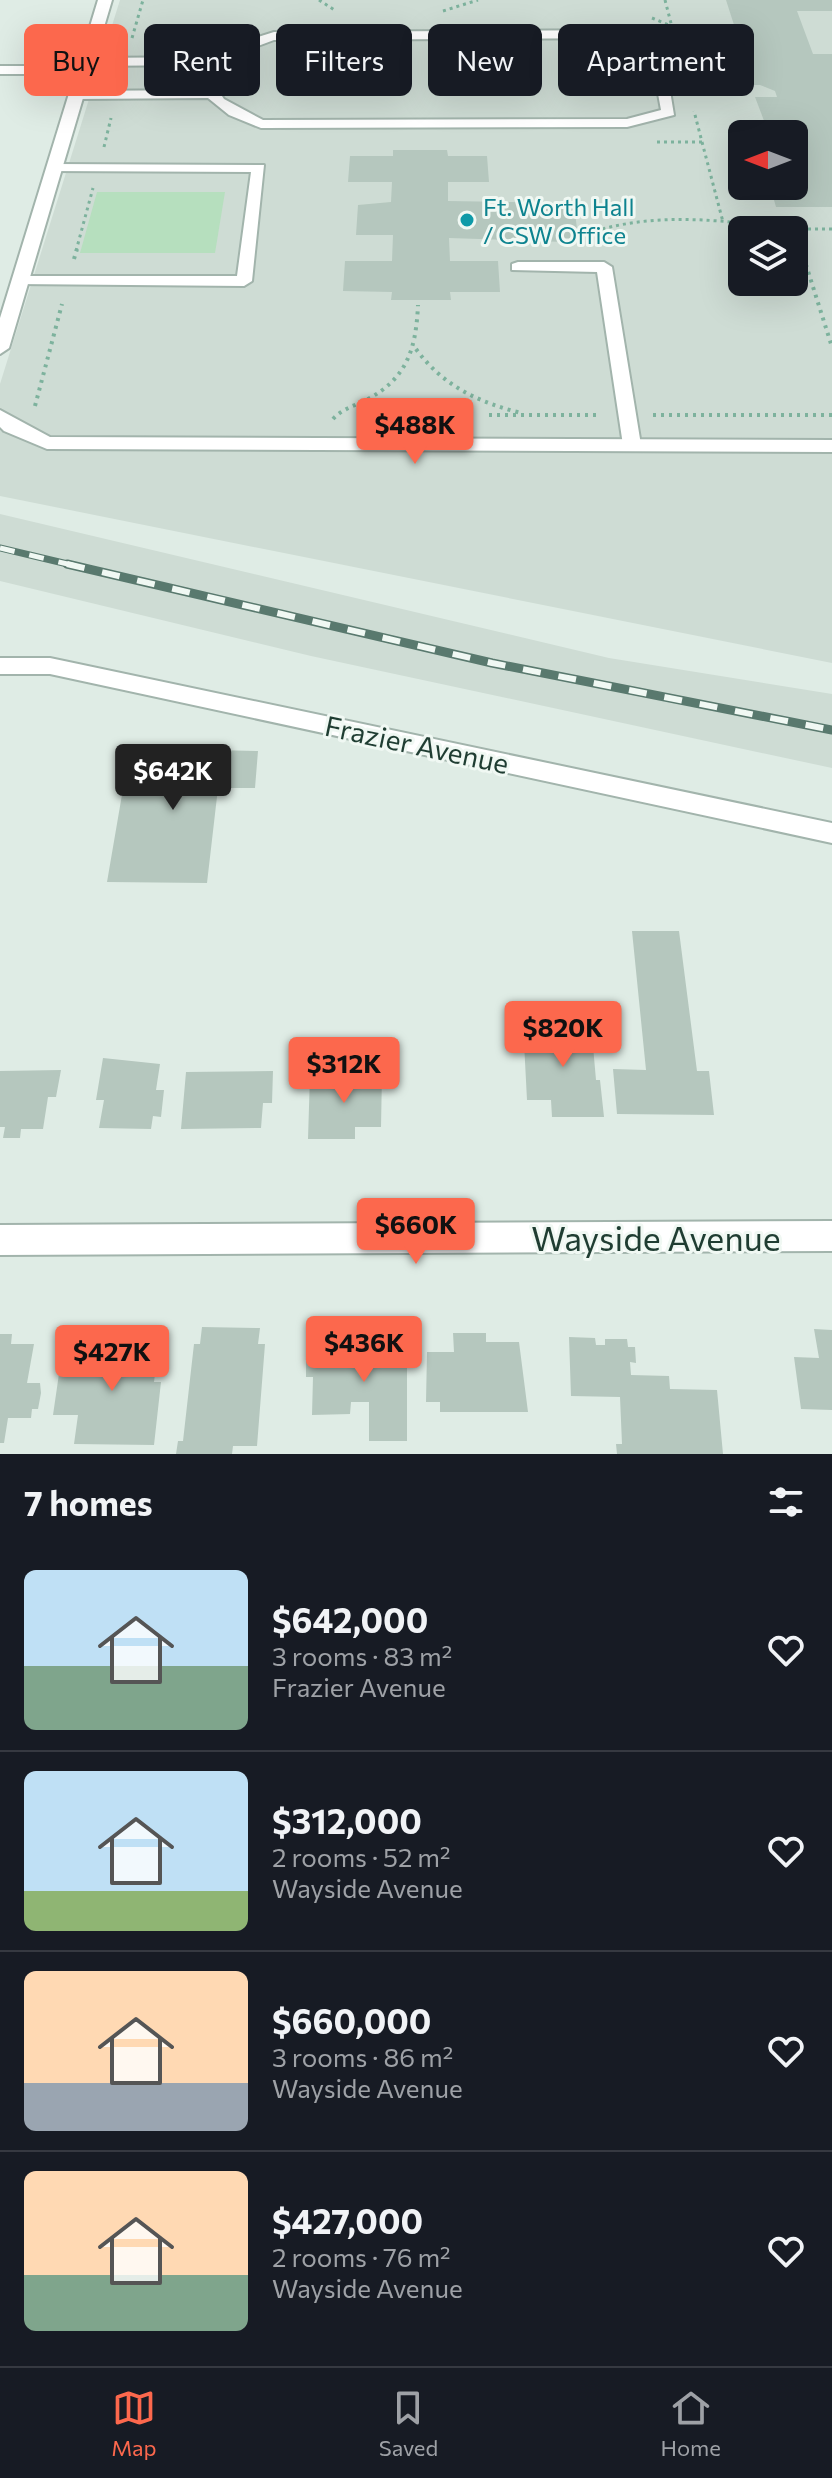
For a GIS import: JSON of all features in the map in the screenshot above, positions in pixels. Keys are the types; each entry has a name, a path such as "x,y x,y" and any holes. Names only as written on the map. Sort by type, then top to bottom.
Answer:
{"street":[{"path":"98,24 105,0"},
{"path":"0,70 24,72"},
{"path":"0,85 24,83"},
{"path":"0,348 76,96"},
{"path":"5,422 47,443 832,446"},
{"name":"Frazier Avenue","path":"0,666 50,666 832,833"},
{"name":"Wayside Avenue","path":"0,1240 832,1236"}],"lane":[{"path":"212,96 232,112 261,124 627,123 669,112 656,48 626,34 274,36 260,39"},
{"path":"20,281 244,281 259,168 54,168"},
{"path":"518,267 604,267 632,445"}],"path":[{"path":"132,39 143,0"},
{"path":"439,12 478,0"},
{"path":"34,412 112,115"},
{"path":"702,142 723,222"},
{"path":"562,267 572,249 589,244 592,232 618,222 728,222"},
{"path":"808,229 832,229"},
{"path":"808,272 832,347"},
{"path":"333,416 385,391 397,380 416,349 418,305"},
{"path":"416,349 431,371 456,390 489,405 529,415"},
{"path":"484,415 832,415"},
{"path":"333,416 348,416"},
{"path":"331,443 333,416"}],"shaded area":[{"path":"120,0 832,0 832,663 0,496 0,384 90,96 128,96 128,24 112,24"},
{"path":"0,514 609,658 832,694 832,768 311,656 0,581"}],"green space":[{"path":"97,192 225,192 215,253 80,253"}],"building":[{"path":"726,0 832,0 832,11 797,11 813,54 832,54 832,207 776,207 774,200 808,200 808,120 764,120 755,97 777,97 775,91 754,85 754,24 734,24"},
{"name":"Ft. Worth Hall / CSW Office","path":"393,150 447,150 448,156 487,156 489,182 448,182 448,201 574,203 578,238 565,238 565,242 449,238 450,261 498,261 500,292 450,292 451,300 391,300 392,292 343,291 345,261 392,261 393,235 356,235 358,205 391,202 392,182 348,182 350,156 393,156"},
{"path":"130,748 258,751 255,788 218,788 207,883 107,882"},
{"path":"632,931 679,931 697,1071 709,1071 714,1115 617,1114 613,1069 646,1070"},
{"path":"523,1023 591,1023 596,1080 600,1080 604,1117 552,1117 551,1100 527,1100"},
{"path":"103,1058 160,1064 156,1090 164,1090 161,1117 153,1116 151,1129 99,1128 104,1100 96,1100"},
{"path":"61,1070 56,1097 48,1097 43,1129 21,1129 20,1138 3,1138 5,1127 0,1127 0,1071"},
{"path":"273,1071 272,1103 263,1103 261,1128 181,1129 186,1072"},
{"path":"382,1074 381,1127 355,1127 355,1139 308,1139 310,1075"},
{"path":"202,1327 260,1328 258,1344 265,1344 257,1446 233,1446 232,1454 176,1454 178,1441 183,1441 194,1344 200,1344"},
{"path":"814,1329 832,1330 832,1410 801,1409 794,1357 819,1358"},
{"path":"111,1333 135,1334 134,1344 159,1344 154,1382 161,1382 154,1445 74,1444 78,1415 53,1415 61,1360 88,1361 92,1343 109,1344"},
{"path":"453,1333 486,1333 486,1342 519,1342 528,1412 440,1412 440,1402 426,1402 427,1352 454,1352"},
{"path":"0,1334 12,1334 11,1344 34,1344 27,1383 40,1383 41,1393 38,1409 32,1409 31,1418 8,1418 4,1443 0,1443"},
{"path":"569,1337 595,1338 596,1345 605,1345 605,1339 627,1339 628,1347 635,1347 636,1363 630,1362 631,1375 669,1376 670,1389 717,1390 723,1454 617,1454 616,1444 622,1444 620,1397 571,1396"},
{"path":"407,1339 407,1441 369,1441 369,1402 351,1402 350,1414 312,1415 313,1377 306,1377 306,1353 336,1352 337,1340"}],"railway":[{"path":"0,548 76,566"},
{"path":"67,564 492,663 832,730"}],"place":[{"name":"Ft. Worth Hall / CSW Office","path":"467,220"}]}
